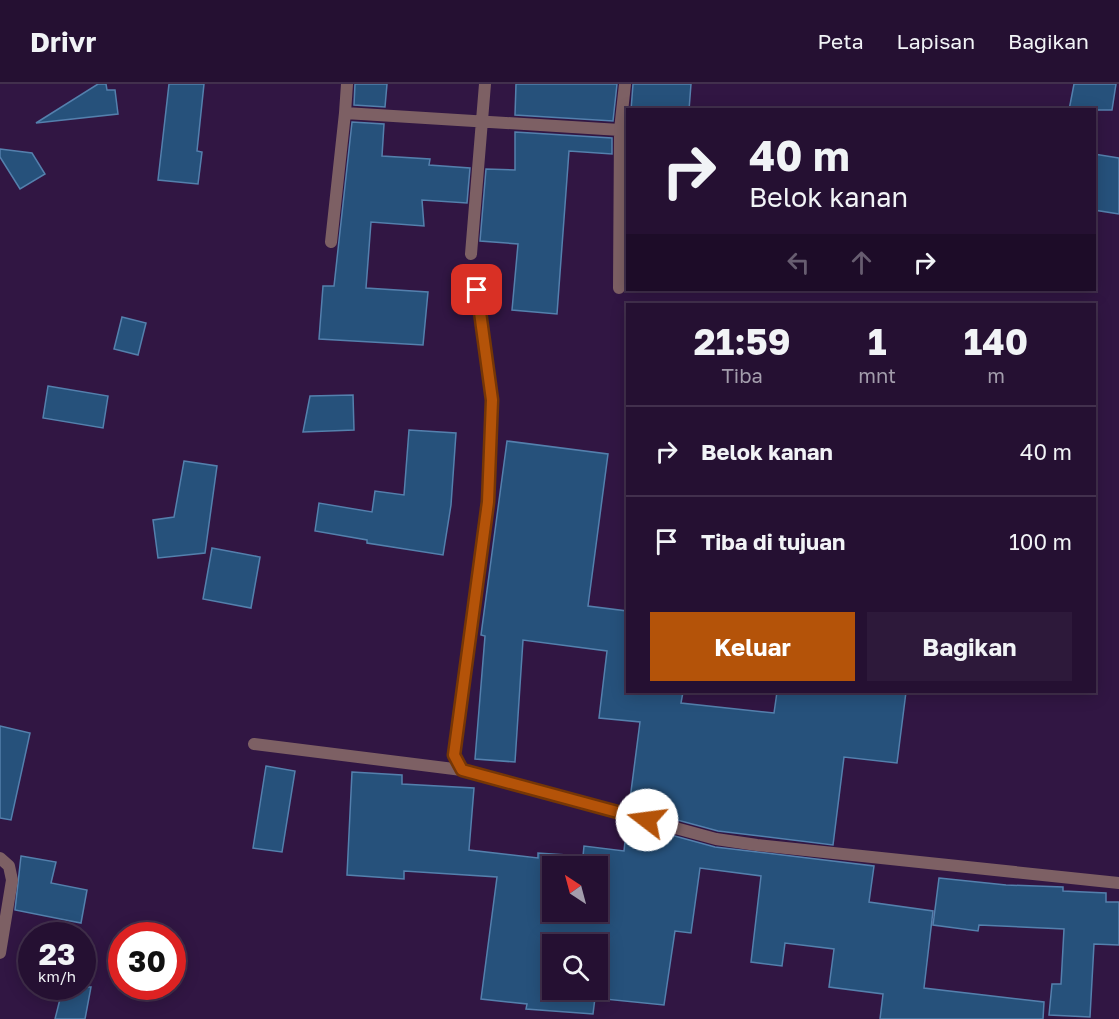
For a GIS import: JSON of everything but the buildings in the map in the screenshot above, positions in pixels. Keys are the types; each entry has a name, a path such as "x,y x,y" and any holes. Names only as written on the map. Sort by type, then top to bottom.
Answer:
{"street":[{"path":"331,242 347,84"},
{"path":"471,254 485,84"},
{"path":"619,288 620,130 625,84"},
{"path":"345,113 620,130"},
{"path":"462,770 454,755 488,502 492,400 477,290"},
{"path":"254,744 462,770 716,839 832,855 1119,883"},
{"path":"0,858 9,866 12,880 0,953"}],"route":[{"path":"477,290 492,400 488,502 465,657 454,755 462,770 647,820"}]}
